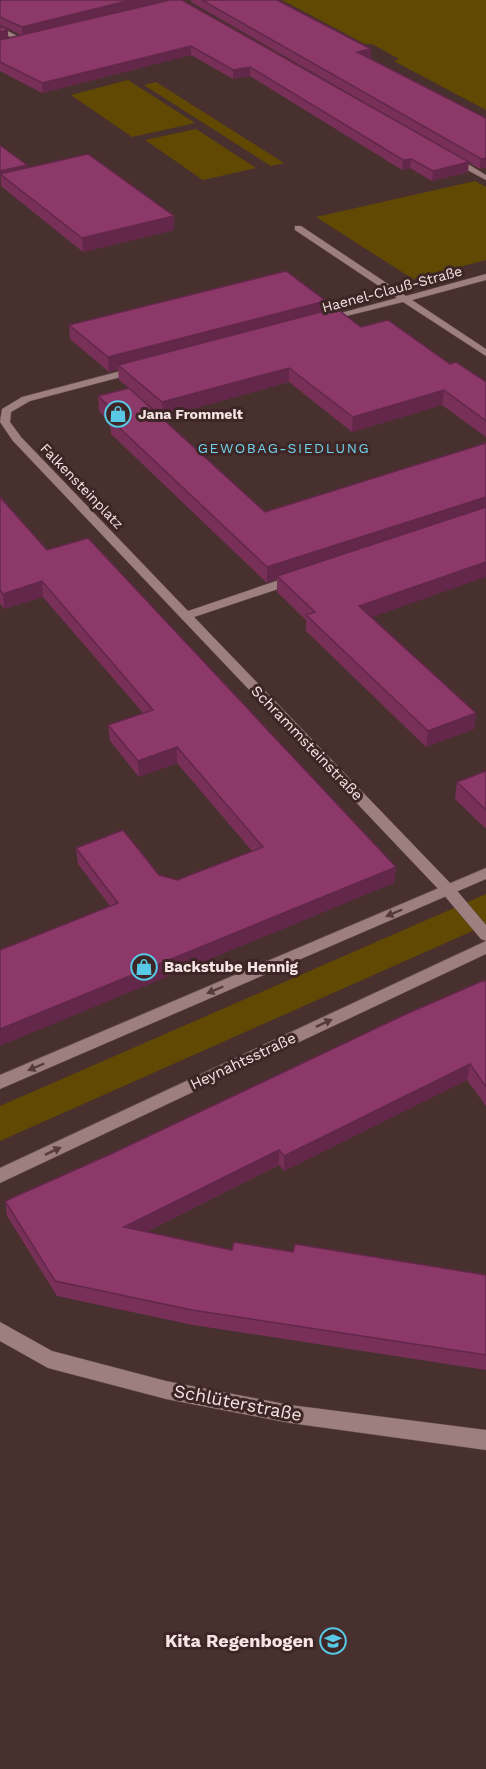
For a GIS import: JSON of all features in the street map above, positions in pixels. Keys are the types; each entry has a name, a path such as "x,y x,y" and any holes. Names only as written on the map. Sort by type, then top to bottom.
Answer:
{"street":[{"path":"0,29 21,40"},
{"path":"10,42 32,37"},
{"path":"445,154 486,178"},
{"path":"298,228 486,353"},
{"name":"Haenel-Clauß-Straße","path":"313,324 486,277"},
{"name":"Falkensteinplatz","path":"125,553 12,440 4,422 6,411 26,399 152,366"},
{"name":"Schrammsteinstraße","path":"125,553 448,890 486,935"},
{"path":"185,616 307,575"},
{"path":"0,1082 486,873"},
{"name":"Heynahtsstraße","path":"0,1176 486,947"},
{"name":"Schlüterstraße","path":"0,1331 48,1359 166,1390 290,1414 486,1440"}],"shaded area":[{"path":"282,0 486,0 486,110 394,61 399,59 372,44 365,44"},
{"path":"128,80 195,123 132,137 71,95"},
{"path":"156,82 284,163 271,166 144,85"},
{"path":"196,129 256,168 203,180 145,140"},
{"path":"475,181 486,187 486,260 413,279 316,217"},
{"path":"486,894 486,925 0,1141 0,1106"}],"building":[{"path":"0,0 131,0 22,27 0,17"},
{"path":"170,0 182,0 469,162 433,171 411,159 403,160 250,67 233,70 191,46 42,83 0,62 0,40"},
{"path":"202,0 277,0 371,49 357,52 486,118 486,158 481,159"},
{"path":"0,26 8,30 0,32"},
{"path":"0,145 27,165 0,171"},
{"path":"88,154 174,216 82,238 0,174"},
{"path":"286,271 326,301 108,357 69,325"},
{"path":"336,308 361,327 388,320 450,364 456,362 486,382 486,421 444,390 353,417 289,368 162,402 118,365"},
{"path":"129,388 265,512 486,443 486,497 267,567 110,419 119,416 98,396"},
{"path":"0,497 47,550 88,538 396,867 0,1029 0,950 118,903 76,848 123,830 159,875 177,880 263,847 177,747 138,761 108,725 153,710 42,581 3,594 0,590"},
{"path":"486,507 486,562 359,606 476,713 428,731 306,615 315,612 277,576"},
{"path":"486,771 486,810 457,782"},
{"path":"486,981 486,1087 470,1064 284,1156 279,1150 124,1227 232,1250 234,1242 293,1252 295,1244 486,1275 486,1355 192,1310 55,1281 5,1201 113,1153 404,1015"}],"place":[{"name":"Jana Frommelt","path":"118,414"},
{"name":"Backstube Hennig","path":"144,967"},
{"name":"Kita Regenbogen","path":"333,1641"}],"district":[{"name":"GEWOBAG-SIEDLUNG","path":"284,448"}]}
